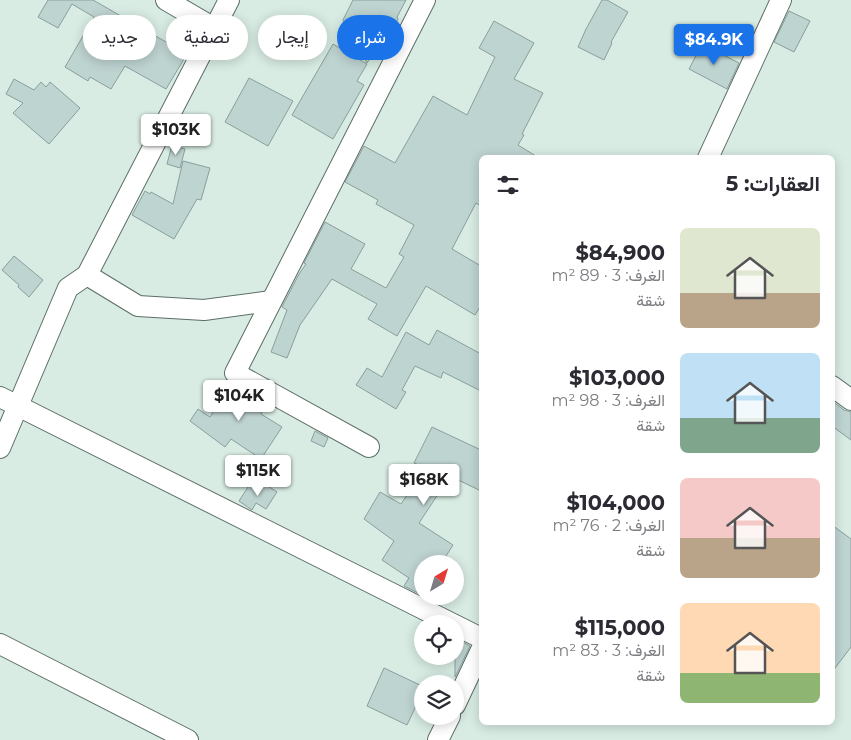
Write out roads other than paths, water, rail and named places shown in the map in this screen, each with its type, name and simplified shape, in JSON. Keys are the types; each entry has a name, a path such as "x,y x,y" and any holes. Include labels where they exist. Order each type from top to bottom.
{"street":[{"path":"166,0 192,15"},
{"path":"221,15 229,0"},
{"path":"369,447 235,373 425,0"},
{"path":"709,155 781,0"},
{"path":"0,448 9,402 68,288 87,275 198,60"},
{"path":"87,275 138,306 204,310 271,301"},
{"path":"835,388 851,400"},
{"path":"9,402 436,615"},
{"path":"464,629 479,637"},
{"path":"0,644 188,740"},
{"path":"464,686 479,654"},
{"path":"438,740 446,725"}]}
